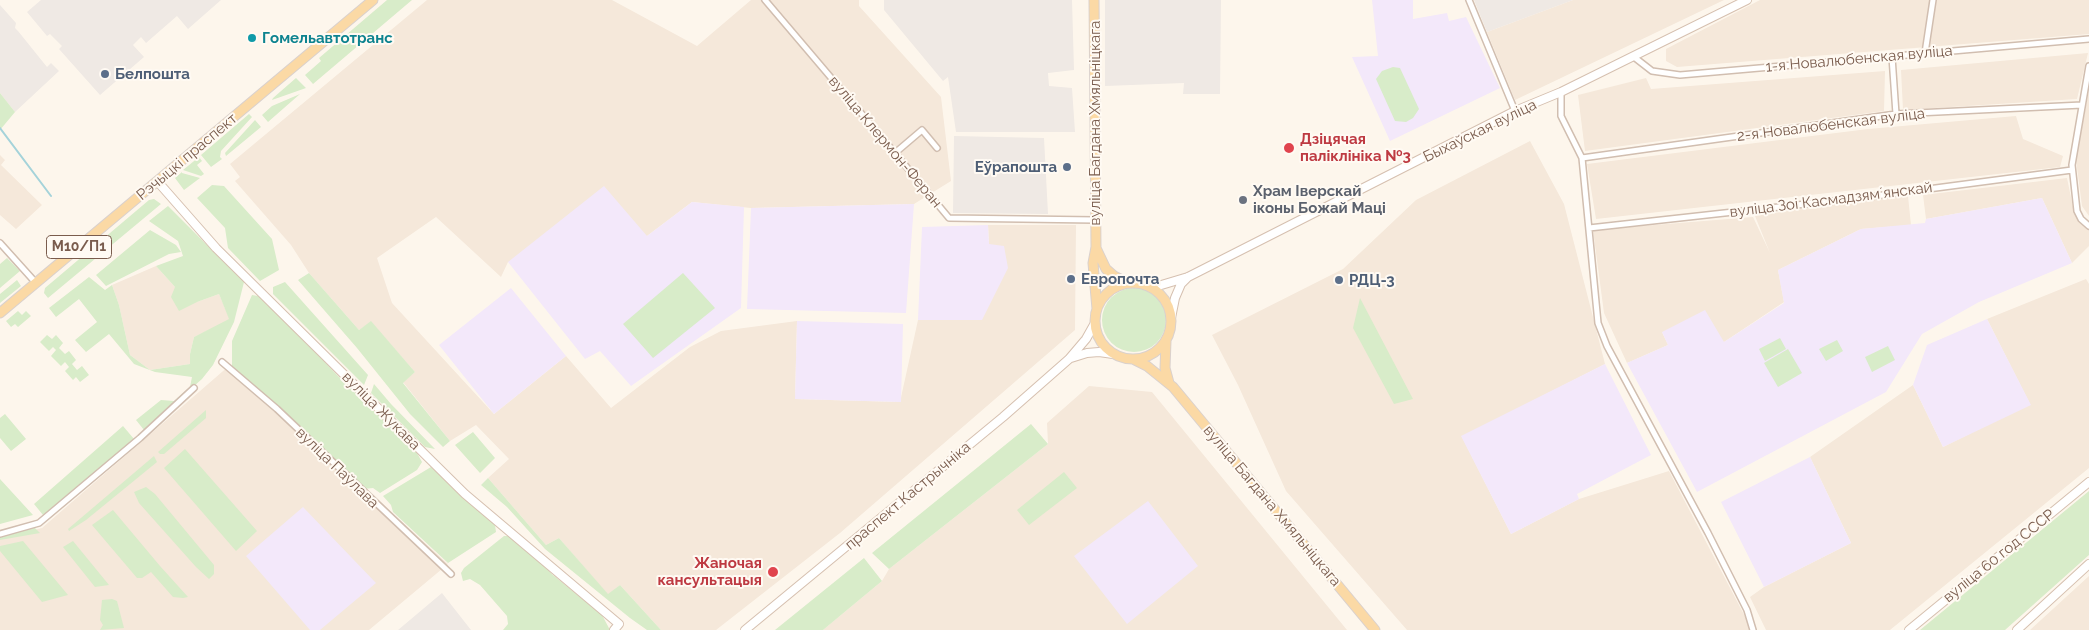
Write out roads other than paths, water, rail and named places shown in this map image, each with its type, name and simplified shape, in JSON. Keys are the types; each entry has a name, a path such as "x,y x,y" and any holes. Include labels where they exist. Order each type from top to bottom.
{"main road":[{"name":"Рэчыцкі праспект","path":"0,313 373,0"},
{"name":"вуліца Багдана Хмяльніцкага","path":"1094,0 1096,247 1093,263 1097,309"},
{"name":"Быхаўская вуліца","path":"1148,286 1158,286 1188,277 1515,111 1561,92 1746,0"},
{"name":"вуліца Жукава","path":"158,182 216,248 465,494 617,627"},
{"name":"вуліца Багдана Хмяльніцкага","path":"1096,247 1106,269 1114,276 1128,283"},
{"path":"1171,318 1167,304 1159,293 1148,286 1128,283 1115,288 1104,296 1097,309 1095,323 1101,340 1113,354 1133,359 1146,356 1158,349 1166,338 1170,328 1175,298 1188,277"},
{"name":"праспект Кастрычніка","path":"745,630 988,429 1069,359 1086,339 1095,323"},
{"name":"вуліца Багдана Хмяльніцкага","path":"1166,338 1164,352 1165,368 1169,383"},
{"name":"праспект Кастрычніка","path":"1069,359 1087,353 1113,354"},
{"name":"вуліца Багдана Хмяльніцкага","path":"1133,359 1147,366 1169,383 1375,630"},
{"name":"вуліца 60 год СССР","path":"1909,630 2089,482"},
{"path":"2017,630 2089,564"}],"street":[{"name":"вуліца Клермон-Феран","path":"765,0 896,152 949,218 1095,220"},
{"path":"1469,0 1515,111"},
{"path":"1925,53 1933,0"},
{"name":"1-я Новалюбенская вуліца","path":"1634,56 1652,71 1680,75 2089,39"},
{"path":"1892,57 1896,114"},
{"path":"2089,66 2075,140 2072,170 2077,211 2081,219 2089,226"},
{"path":"1561,92 1561,116 1582,158 1598,323 1607,346 1708,533 1747,610 1753,630"},
{"name":"2-я Новалюбенская вуліца","path":"1582,158 1896,114 2082,105"},
{"path":"896,152 922,130 937,148"},
{"name":"вуліца Зоі Касмадзямʼянскай","path":"1589,228 1860,198 2072,170"},
{"path":"0,243 36,283"},
{"name":"вуліца Паўлава","path":"222,362 277,409 451,574"},
{"path":"0,534 39,523 140,438 194,388"}],"waterway":[{"path":"0,128 51,196"}],"place":[{"name":"Гомельавтотранс","path":"252,38"},
{"name":"Белпошта","path":"105,74"},
{"name":"Дзіцячая паліклініка №3","path":"1289,148"},
{"name":"Еўрапошта","path":"1067,167"},
{"name":"Храм Іверскай іконы Божай Маці","path":"1243,200"},
{"name":"Европочта","path":"1071,279"},
{"name":"РДЦ-3","path":"1339,280"},
{"name":"Жаночая кансультацыя","path":"773,572"}]}
